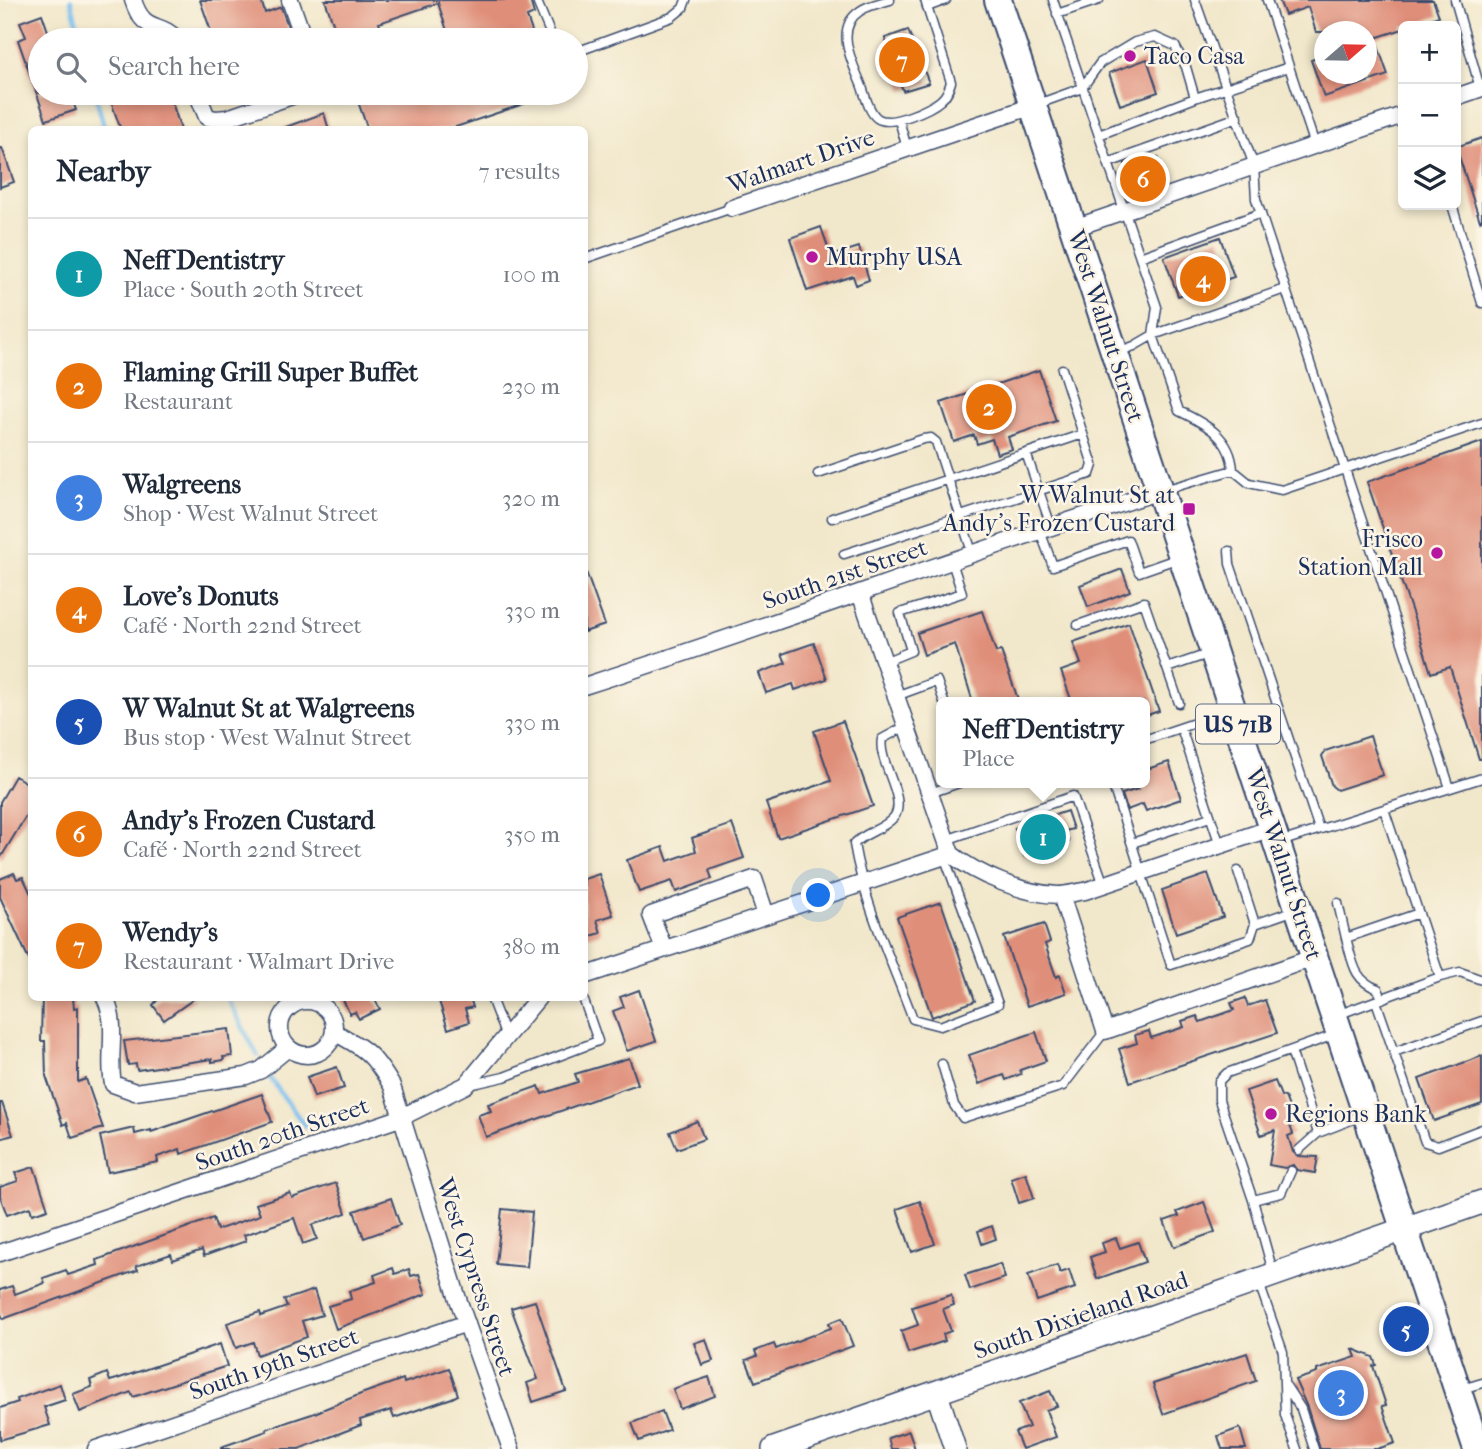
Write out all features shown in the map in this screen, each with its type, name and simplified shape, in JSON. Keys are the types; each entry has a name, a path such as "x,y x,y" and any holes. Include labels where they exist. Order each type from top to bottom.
{"main road":[{"name":"West Walnut Street","path":"998,0 1405,1228 1470,1387 1473,1446"},
{"name":"South Dixieland Road","path":"774,1449 1482,1202"}],"street":[{"path":"133,0 146,24 159,28"},
{"path":"290,0 300,28"},
{"path":"1461,95 1481,88"},
{"path":"202,105 207,117 216,119 265,105"},
{"name":"Walmart Drive","path":"732,208 1033,106"},
{"path":"1074,228 1398,117"},
{"name":"South 21st Street","path":"588,685 1160,491"},
{"path":"860,593 930,793 947,850 975,871 1043,894 1061,895 1085,891 1220,845 1275,836"},
{"path":"588,975 863,883 947,850"},
{"path":"664,949 651,915 754,879 766,915"},
{"path":"1061,895 1105,1031 1315,957"},
{"path":"107,1001 110,1007 113,1033 109,1068 113,1084 135,1092 246,1076 261,1070 288,1048"},
{"path":"304,1001 291,1007 280,1022 280,1031 288,1048 303,1055 320,1053 331,1041 334,1032 334,1023 325,1008 312,1001"},
{"name":"South 20th Street","path":"0,1253 400,1118 466,1085 536,1001"},
{"name":"West Cypress Street","path":"334,1032 367,1049 392,1086 400,1118 510,1449"},
{"name":"South 19th Street","path":"96,1449 467,1323"},
{"path":"937,1394 955,1449"}],"lane":[{"path":"588,48 673,17 683,8 686,0"},
{"path":"890,0 862,9 845,29 850,54 870,108 876,118 886,122 899,120 939,103 947,94 951,82 926,3 946,0"},
{"path":"1053,0 1157,307 1153,335 1179,411 1204,422 1219,437 1232,454 1233,470 1249,483 1282,490 1482,423"},
{"path":"1057,15 1099,0"},
{"path":"1195,0 1254,166 1256,199 1450,788"},
{"path":"1267,0 1315,145"},
{"path":"1455,0 1481,88"},
{"path":"538,4 548,28"},
{"path":"1033,106 1082,88 1100,63 1135,42 1155,37 1175,46 1186,67 1195,98"},
{"path":"1099,135 1195,98 1289,67"},
{"path":"1108,163 1238,117"},
{"path":"899,120 907,148"},
{"name":"Walmart Drive","path":"588,258 732,208"},
{"path":"1454,210 1482,303"},
{"path":"1140,257 1261,213"},
{"path":"1115,354 1153,335 1285,289"},
{"path":"844,554 1090,474 1093,465 1062,369"},
{"path":"832,518 1083,434"},
{"path":"818,474 931,438 936,442 973,555"},
{"path":"1026,453 1038,491 1054,566 1128,540 1139,572 1182,557"},
{"path":"1160,491 1233,470"},
{"path":"1229,551 1230,564 1319,829"},
{"path":"884,662 911,651 900,613 962,593 952,562"},
{"path":"1077,625 1144,602 1179,703"},
{"path":"1167,668 1214,652"},
{"path":"895,696 937,681 942,697"},
{"path":"1150,738 1233,710"},
{"path":"906,726 882,738 880,748 898,804 896,815 882,828 860,838 854,844 863,883 913,1018 940,1026 998,1004 947,850 1073,796 1104,885"},
{"path":"1181,728 1220,845"},
{"path":"1275,836 1319,829 1482,778"},
{"path":"930,793 944,788"},
{"path":"1114,788 1171,965 1250,939 1255,924 1238,871"},
{"path":"1384,809 1440,976"},
{"path":"1132,843 1210,817"},
{"path":"1338,903 1357,974 1365,985 1378,989 1394,1052 1425,1142 1438,1146 1482,1129"},
{"path":"1255,924 1299,909"},
{"path":"1346,938 1419,913"},
{"path":"1297,1449 1285,1415 1283,1352 1266,1277 1253,1200 1219,1100 1219,1081 1227,1073 1291,1051 1379,1000 1440,976 1460,972 1482,980"},
{"path":"492,1001 506,1037"},
{"path":"466,1085 504,1077 598,1041 584,1001"},
{"path":"1394,1052 1482,1021"},
{"path":"942,1064 954,1105 962,1118 1063,1086 1105,1031"},
{"path":"1291,1051 1318,1133"},
{"path":"1298,1150 1318,1133 1367,1114"},
{"path":"1253,1200 1281,1193 1291,1171"},
{"path":"1284,1383 1301,1409 1314,1449"}],"building":[{"path":"200,0 261,0 265,13 281,7 289,28 210,28"},
{"path":"325,0 530,0 534,14 527,17 531,28 446,28 438,3 379,23 381,28 335,28"},
{"path":"1279,0 1433,0 1439,16 1424,21 1398,21 1398,31 1377,37 1377,21 1314,21 1314,26 1308,7 1285,15"},
{"path":"42,14 47,28 28,28 28,69 18,40 26,37 20,22"},
{"path":"908,30 929,83 903,91 885,38"},
{"path":"1377,44 1388,75 1377,79"},
{"path":"1147,59 1158,92 1120,105 1109,73"},
{"path":"1319,84 1362,84 1324,97"},
{"path":"41,105 74,105 76,110 46,120"},
{"path":"112,105 173,105 180,126 120,126"},
{"path":"359,105 521,105 459,126 367,126"},
{"path":"324,113 328,126 288,126"},
{"path":"1482,138 1480,221 1461,162 1461,145"},
{"path":"0,148 14,182 0,187"},
{"path":"1158,157 1166,181 1135,196 1125,164"},
{"path":"821,227 831,256 859,247 869,280 856,285 853,276 807,291 790,238"},
{"path":"1220,237 1234,277 1178,296 1164,257"},
{"path":"1039,370 1056,421 1008,437 1012,449 997,454 992,439 977,444 974,435 954,442 941,403"},
{"name":"Frisco Station Mall","path":"1482,442 1482,759 1479,759 1450,667 1431,673 1367,482"},
{"path":"1122,569 1130,591 1088,607 1080,585"},
{"path":"588,578 605,625 588,631"},
{"path":"982,611 996,652 1001,651 1017,697 971,697 955,644 924,655 917,633"},
{"path":"1129,623 1159,711 1150,714 1150,697 1070,697 1061,671 1081,664 1073,642"},
{"path":"814,643 827,679 795,690 793,684 766,693 759,673 786,663 782,654"},
{"path":"843,721 873,806 778,838 766,803 831,781 814,731"},
{"path":"1370,736 1383,775 1337,790 1332,786 1322,756 1325,751"},
{"path":"1169,762 1181,799 1146,811 1143,804 1127,810 1122,794 1138,788 1150,788 1150,768"},
{"path":"15,776 28,784 28,813 0,859 0,802"},
{"path":"1067,811 1073,829 1065,831 1069,842 1024,856 1015,828"},
{"path":"732,824 744,858 709,870 712,879 676,892 672,881 639,892 627,860 663,847 668,861 696,851 692,838"},
{"path":"14,873 17,879 23,877 28,888 28,957 0,897 0,879"},
{"path":"599,874 613,915 597,920 601,933 588,937 588,878"},
{"path":"1208,874 1223,917 1176,933 1162,890"},
{"path":"941,902 975,1001 932,1017 897,917"},
{"path":"1044,924 1050,942 1045,944 1056,977 1060,975 1066,993 1027,1006 1004,937"},
{"path":"639,990 656,1041 627,1051 613,1011 624,1007 620,997"},
{"path":"1245,998 1248,1006 1265,1000 1277,1033 1130,1082 1119,1049 1137,1043 1135,1035 1149,1031 1151,1038 1184,1027 1182,1021 1197,1016 1200,1022 1234,1010 1231,1003"},
{"path":"42,1001 73,1001 74,1008 78,1007 78,1082 86,1079 103,1128 72,1138 67,1123 63,1125 46,1076 45,1041 41,1041"},
{"path":"156,1001 191,1001 164,1020 153,1005"},
{"path":"344,1001 376,1001 380,1009 359,1019 355,1012 350,1014"},
{"path":"439,1001 471,1001 473,1007 465,1009 469,1022 448,1029"},
{"path":"229,1029 232,1056 223,1057 224,1060 212,1062 212,1059 137,1070 136,1064 128,1065 124,1041"},
{"path":"1036,1032 1046,1061 1020,1070 1021,1074 1006,1080 1004,1075 979,1084 969,1055"},
{"path":"1482,1056 1482,1104 1434,1121 1419,1079"},
{"path":"629,1058 638,1084 486,1137 478,1115 491,1111 488,1104 539,1086 542,1094 578,1082 575,1074"},
{"path":"337,1067 344,1088 314,1097 307,1077"},
{"path":"1275,1081 1289,1107 1287,1118 1293,1134 1288,1136 1293,1152 1298,1156 1318,1157 1315,1173 1297,1170 1293,1165 1285,1168 1269,1165 1275,1130 1261,1135 1246,1091"},
{"path":"262,1094 272,1122 181,1154 180,1149 157,1157 158,1162 108,1172 100,1136 134,1128 135,1134 151,1132"},
{"path":"0,1103 13,1135 0,1139"},
{"path":"697,1121 704,1139 677,1149 670,1132"},
{"path":"34,1167 48,1209 32,1214 30,1207 7,1215 0,1196 0,1187 18,1181 15,1173"},
{"path":"1026,1173 1034,1198 1019,1203 1011,1178"},
{"path":"336,1183 346,1213 312,1225 317,1239 303,1244 294,1218 244,1235 246,1241 204,1256 202,1250 173,1260 171,1254 136,1266 138,1270 3,1319 0,1312 0,1290 12,1286 15,1294 45,1283 43,1278 66,1270 68,1275 98,1265 97,1260 213,1218 217,1230 260,1215 256,1204 290,1193 292,1198"},
{"path":"391,1198 400,1225 364,1238 354,1211"},
{"path":"920,1201 935,1244 912,1252 897,1209"},
{"path":"1204,1202 1215,1232 1174,1247 1164,1221 1179,1216 1177,1212"},
{"path":"502,1209 532,1212 527,1267 496,1264"},
{"path":"992,1226 996,1239 982,1244 978,1231"},
{"path":"1116,1238 1120,1248 1138,1242 1145,1262 1097,1279 1090,1257 1105,1252 1102,1243"},
{"path":"1000,1264 1005,1278 970,1290 965,1275"},
{"path":"1057,1265 1060,1273 1069,1270 1075,1288 1037,1301 1028,1275"},
{"path":"393,1268 395,1274 409,1269 411,1276 419,1274 426,1294 336,1329 328,1306 351,1299 349,1291 376,1282 374,1275"},
{"path":"314,1290 322,1315 302,1321 307,1337 257,1355 253,1342 236,1348 227,1323 260,1312 261,1316 287,1307 284,1300"},
{"path":"951,1295 954,1305 943,1309 951,1331 943,1334 945,1341 908,1353 901,1331 918,1325 912,1307"},
{"path":"535,1301 566,1391 533,1402 527,1383 538,1379 511,1308"},
{"path":"842,1318 853,1346 755,1382 746,1360 757,1356 755,1351 774,1344 776,1349 831,1328 829,1323"},
{"path":"706,1339 713,1361 702,1365 694,1343"},
{"path":"220,1344 227,1366 133,1397 131,1392 80,1412 73,1394 92,1387 90,1380 107,1373 110,1381"},
{"path":"1353,1349 1373,1357 1376,1365 1373,1366 1386,1405 1382,1406 1395,1443 1377,1449 1320,1449 1295,1380 1356,1357"},
{"path":"1247,1353 1256,1381 1163,1414 1153,1384"},
{"path":"449,1368 458,1395 452,1398 394,1418 391,1410 360,1420 361,1425 299,1449 221,1449 267,1431 266,1429 403,1379 404,1383"},
{"path":"709,1377 715,1396 680,1409 673,1389"},
{"path":"60,1384 65,1400 44,1407 50,1425 0,1440 0,1408"},
{"path":"1050,1391 1057,1406 1046,1410 1056,1437 1022,1449 1015,1432 1029,1427 1019,1403"},
{"path":"662,1411 669,1430 639,1441 632,1423"},
{"path":"1240,1428 1246,1449 1222,1449 1218,1436"},
{"path":"909,1431 915,1449 891,1449 888,1438"}],"waterway":[{"path":"71,0 78,28"},
{"path":"98,105 104,126"},
{"path":"229,1001 258,1056"},
{"path":"270,1078 305,1126"}],"place":[{"name":"Taco Casa","path":"1130,56"},
{"name":"Wendy's","path":"902,60"},
{"name":"Andy's Frozen Custard","path":"1143,179"},
{"name":"Murphy USA","path":"812,257"},
{"name":"Love's Donuts","path":"1203,279"},
{"name":"Flaming Grill Super Buffet","path":"989,407"},
{"name":"W Walnut St at Andy's Frozen Custard","path":"1189,509"},
{"name":"Frisco Station Mall","path":"1437,553"},
{"name":"Neff Dentistry","path":"1043,837"},
{"name":"Regions Bank","path":"1271,1114"},
{"name":"W Walnut St at Walgreens","path":"1406,1329"},
{"name":"Walgreens","path":"1341,1393"}]}
